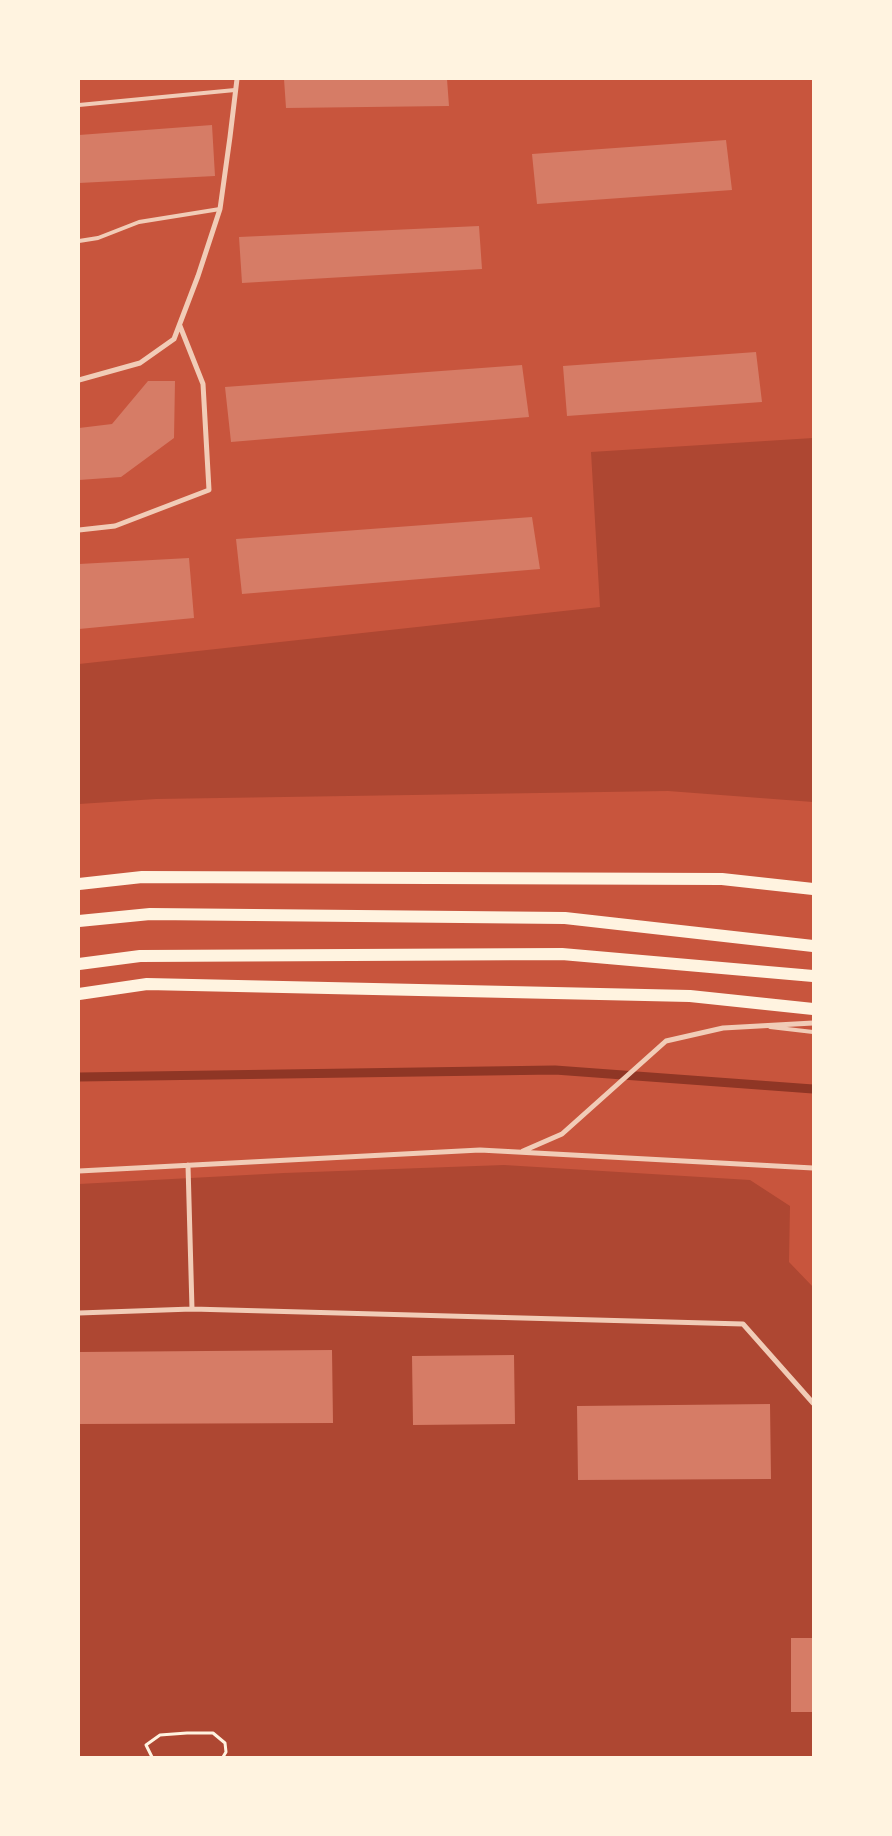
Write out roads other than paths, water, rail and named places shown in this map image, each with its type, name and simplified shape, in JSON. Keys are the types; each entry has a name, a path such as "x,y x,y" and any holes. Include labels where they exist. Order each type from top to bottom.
{"main road":[{"path":"79,884 142,877 722,879 813,889"},
{"path":"79,921 150,914 565,918 813,946"},
{"path":"79,964 140,956 562,954 813,976"},
{"path":"79,994 147,984 167,984 690,996 813,1009"}],"street":[{"path":"79,380 140,363 174,340 220,210 237,79"},
{"path":"79,530 115,526 209,490 203,384 180,326"},
{"path":"520,1152 562,1134 666,1041 723,1028 813,1023"},
{"path":"79,1171 480,1150 813,1168"},
{"path":"188,1165 192,1309"},
{"path":"79,1313 192,1309 743,1324 813,1403"}],"lane":[{"path":"79,105 235,90"},
{"path":"79,242 98,238 139,222 220,210"},
{"path":"760,1026 813,1032"}],"waterway":[{"path":"79,1077 555,1070 813,1089"}]}
